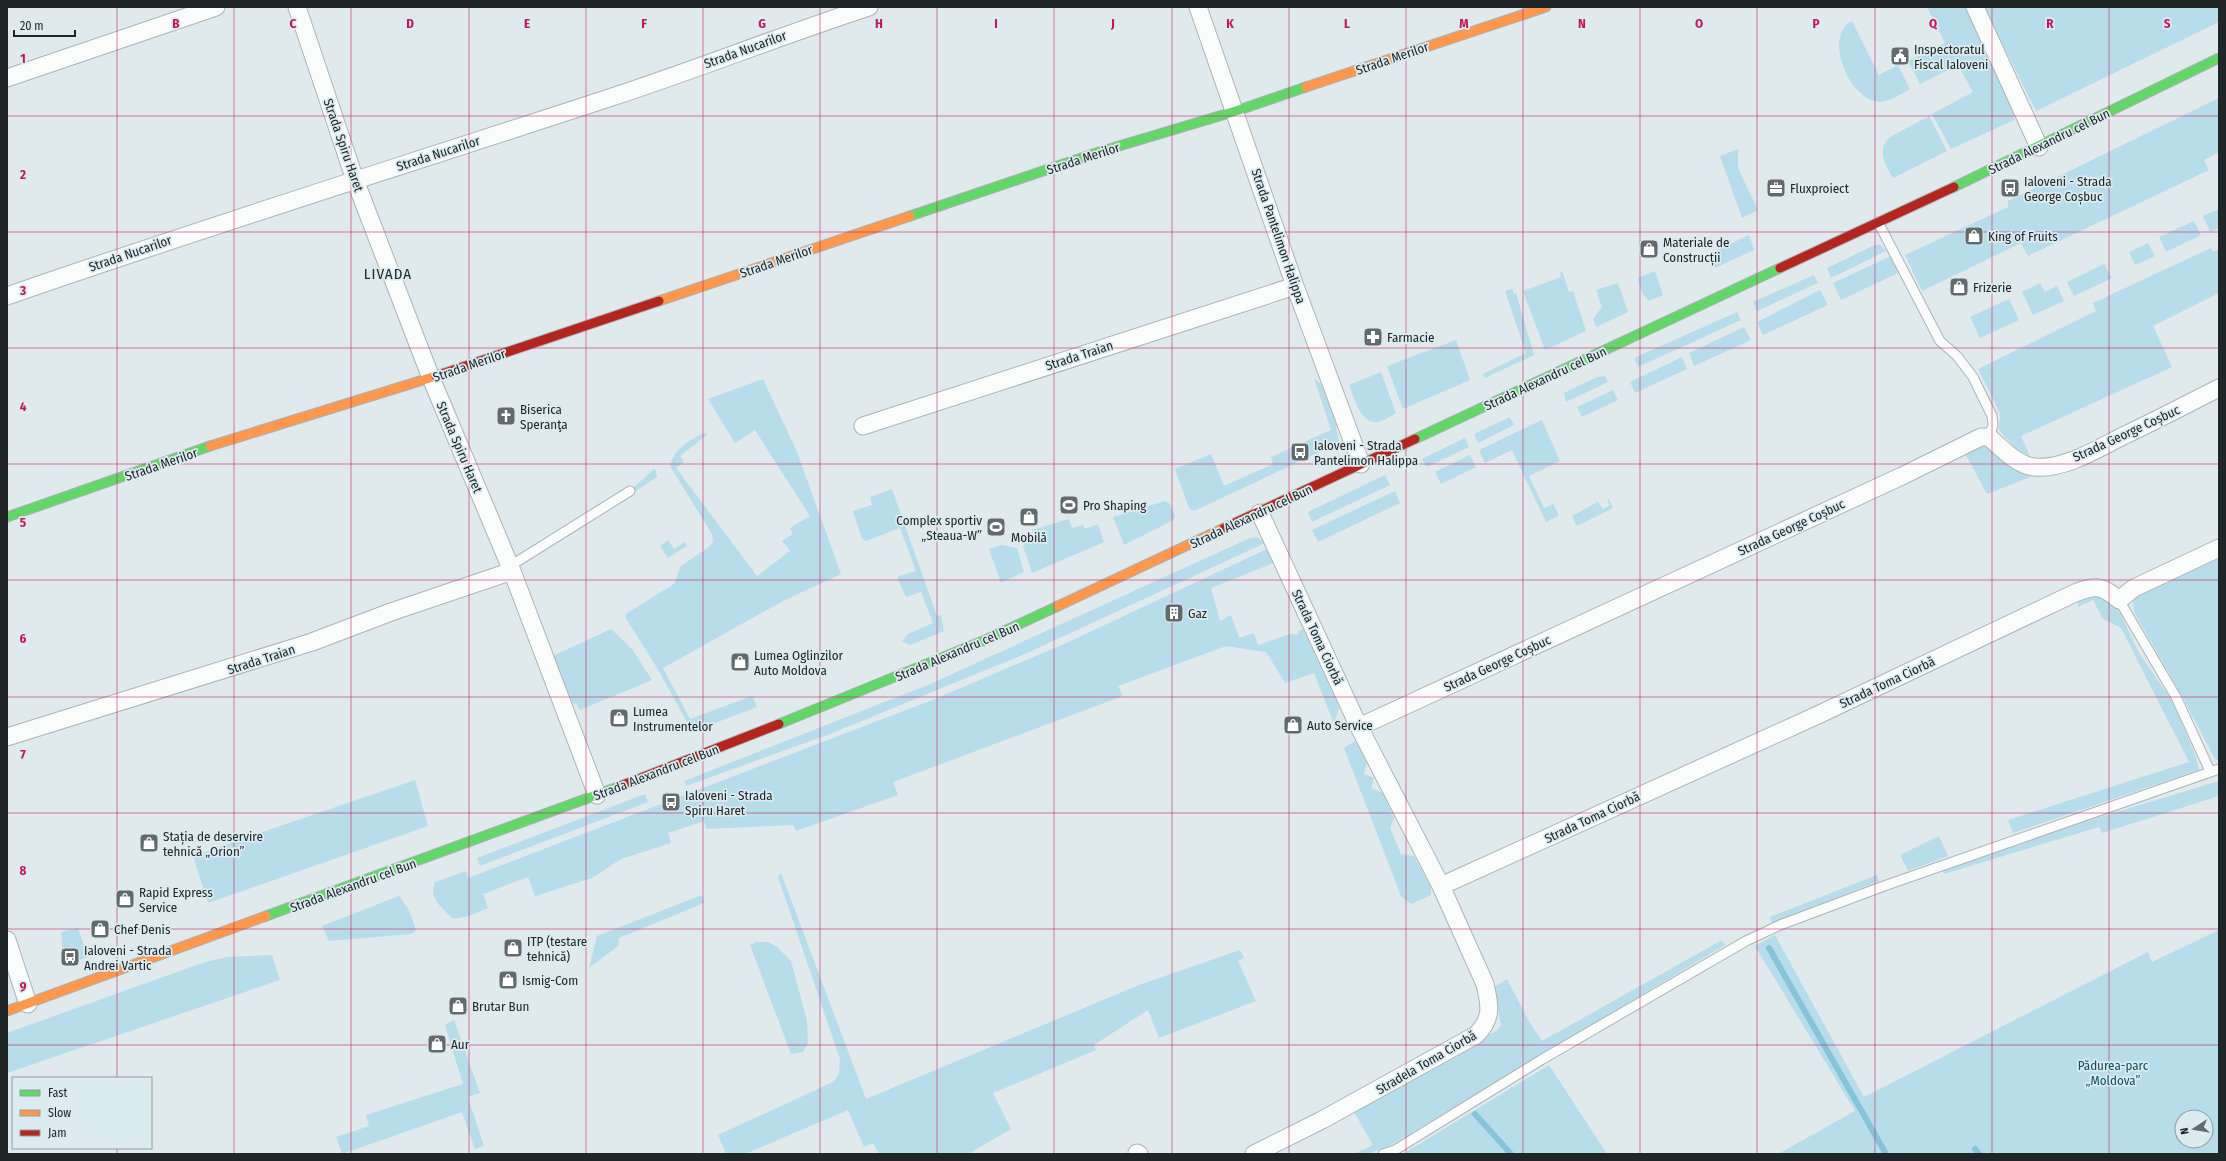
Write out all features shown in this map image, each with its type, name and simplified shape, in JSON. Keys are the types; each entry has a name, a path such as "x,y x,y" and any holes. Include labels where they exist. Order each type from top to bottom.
{"main road":[{"name":"Strada Merilor","path":"7,517 228,440 431,378 1099,152 1236,111 1546,7"},
{"name":"Strada Alexandru cel Bun","path":"7,1011 597,795 863,691 985,640 1260,513 1361,464 2039,147 2219,58"}],"street":[{"path":"7,78 216,7"},
{"name":"Strada Spiru Haret","path":"297,7 355,180 431,378 511,568 597,795"},
{"name":"Strada Nucarilor","path":"7,296 355,180 617,95 869,7"},
{"name":"Strada Pantelimon Halippa","path":"1198,7 1236,111 1295,286 1361,464"},
{"path":"1975,7 2039,147"},
{"name":"Strada Traian","path":"863,426 1295,286"},
{"name":"Strada George Coșbuc","path":"1359,727 1902,476 1980,437 1989,437 2019,461 2034,467 2048,466 2084,455 2219,388"},
{"name":"Strada Toma Ciorbă","path":"1260,513 1359,727 1441,886 1820,714 2075,593 2087,588 2100,587 2109,591 2119,600"},
{"path":"2119,600 2134,588 2219,548"},
{"name":"Strada Traian","path":"7,737 305,645 511,568"},
{"name":"Stradela Toma Ciorbă","path":"1254,1154 1322,1120 1476,1035 1487,1024 1488,1001 1485,984 1441,886"},
{"path":"7,940 28,1004"}],"lane":[{"path":"1878,222 1940,341 1957,356 1973,377 1992,416 1993,425 1989,437"},
{"path":"511,568 630,491"},
{"name":"Strada Toma Ciorbă","path":"2119,600 2176,697 2215,770"},
{"path":"1383,1154 1395,1150 1541,1060 1746,941 1773,928 1884,886 2215,770"}],"green space":[{"path":"1927,7 1966,7 2012,103 2014,120 1951,149 1932,114 1973,92 1958,65 1920,84 1908,61 1945,43"},
{"path":"1984,7 2219,7 2219,22 2036,111"},
{"path":"1852,21 1879,75 1898,65 1910,89 1883,102 1868,99 1858,91 1843,67 1840,53 1839,40 1843,29"},
{"path":"2219,98 2219,152 2204,160 2209,170 2028,256 2021,243 1922,291 1905,255 2008,207 2008,201"},
{"path":"1929,116 1947,151 1893,178 1883,157 1883,147 1890,137"},
{"path":"1738,149 1738,168 1758,210 1742,218 1720,156"},
{"path":"2219,209 2219,228 2210,232 2203,216"},
{"path":"2194,221 2201,235 2166,252 2159,237"},
{"path":"1749,235 1754,250 1715,268 1709,254"},
{"path":"2148,243 2155,256 2135,265 2129,252"},
{"path":"1875,245 1881,245 1886,251 1831,278 1827,268"},
{"path":"2211,248 2213,252 2219,249 2219,293 2153,326 2172,367 2021,436 2030,456 2015,448 1999,430 2000,413 1978,369 2096,311 2093,303"},
{"path":"1891,256 1898,273 1841,300 1833,283"},
{"path":"2104,264 2112,278 2074,296 2067,282"},
{"path":"1562,271 1569,292 1573,291 1586,331 1545,350 1523,291 1561,277 1560,272"},
{"path":"1655,271 1663,295 1649,301 1642,293 1638,278"},
{"path":"1814,275 1818,283 1757,311 1753,302"},
{"path":"1618,283 1628,312 1596,327 1593,319 1602,307 1596,290"},
{"path":"2040,283 2045,292 2057,286 2064,301 2033,315 2022,292"},
{"path":"1512,289 1514,294 1516,293 1534,355 1485,378 1483,374 1526,353 1505,291"},
{"path":"1820,290 1828,305 1763,335 1757,322"},
{"path":"2009,299 2019,320 1980,338 1970,317"},
{"path":"1737,312 1741,320 1638,367 1634,358"},
{"path":"1744,327 1751,340 1694,366 1689,353"},
{"path":"1456,340 1470,380 1403,409 1387,366"},
{"path":"1682,357 1687,369 1635,393 1630,382"},
{"path":"1381,372 1396,413 1379,422 1373,422 1367,420 1359,410 1349,385"},
{"path":"1605,376 1608,382 1566,402 1564,393 1597,377"},
{"path":"1314,378 1329,398 1335,416 1339,443 1194,511 1189,508 1175,469 1211,454 1224,486 1273,464 1271,457 1331,430"},
{"path":"763,379 797,452 841,574 783,601 663,668 690,719 752,696 757,707 694,731 686,721 659,671 625,617 627,613 674,584 681,566 709,547 713,541 712,534 670,466 675,455 683,446 704,433 708,434 680,456 684,462 676,468 757,576 790,551 782,541 793,534 790,528 810,516 755,430 735,443 708,399"},
{"path":"1613,390 1618,400 1582,417 1577,407"},
{"path":"1510,417 1514,425 1478,443 1474,434"},
{"path":"1542,420 1560,461 1529,476 1544,508 1553,504 1559,515 1546,522 1512,450 1485,463 1479,450"},
{"path":"1465,438 1469,447 1427,467 1422,459"},
{"path":"1985,443 2001,461 2031,477 1987,494 1965,453"},
{"path":"1470,455 1476,467 1441,484 1435,472"},
{"path":"655,468 657,477 631,494 630,491"},
{"path":"1385,475 1390,485 1312,522 1308,512"},
{"path":"892,489 937,616 941,615 944,631 910,645 902,641 908,634 933,623 921,592 906,597 897,577 916,571 900,528 866,541 862,539 853,511 872,505 870,497"},
{"path":"1395,491 1400,503 1318,542 1312,530"},
{"path":"1609,499 1613,508 1577,526 1572,516 1598,502 1603,509 1610,505 1607,500"},
{"path":"1165,501 1169,503 1175,515 1174,520 1124,545 1113,517"},
{"path":"1069,519 1072,528 1083,525 1085,529 1098,524 1104,542 1032,573 1023,546 1033,535 1032,530"},
{"path":"1257,537 1265,543 1025,654 830,734 686,786 684,781 928,685 1250,538"},
{"path":"668,540 674,549 684,542 687,546 668,558 660,546"},
{"path":"1001,545 1017,548 1024,572 1001,583 989,549"},
{"path":"1267,549 1273,563 1211,588 1220,621 1231,615 1239,638 1254,633 1258,645 1290,634 1298,635 1298,631 1303,629 1339,707 1334,724 1314,673 1285,683 1266,652 1226,646 1118,686 1123,696 893,782 898,795 796,831 793,825 707,829 704,821 668,833 671,843 621,859 592,878 535,896 528,877 483,894 488,908 469,916 453,919 441,907 435,898 433,888 435,882 466,871 468,878 935,699 1064,644"},
{"path":"2219,557 2219,760 2215,759 2183,698 2134,612 2133,601 2137,594"},
{"path":"2087,592 2110,599 2121,615 2139,653 2173,702 2196,757 2199,770 2013,833 2008,820 2189,762 2121,628 2103,619 2093,600 2078,607 2078,597"},
{"path":"611,629 632,649 652,680 580,710 576,703 573,704 553,656"},
{"path":"1358,739 1368,758 1364,774 1374,778 1371,788 1383,793 1394,818 1390,828 1401,854 1414,856 1431,888 1431,895 1411,904 1401,896 1344,748"},
{"path":"415,780 428,826 208,903 193,856"},
{"path":"2219,781 2219,796 2102,833 2099,827 1944,874 1943,870 2097,818"},
{"path":"645,794 648,802 480,866 477,858"},
{"path":"1939,836 1948,856 1908,871 1900,855"},
{"path":"781,873 866,1099 1139,985 1240,950 1244,958 1238,961 1256,1001 1159,1038 1148,1010 1094,1045 1096,1050 993,1093 1011,1129 968,1154 879,1154 873,1143 864,1147 848,1110 745,1154 726,1154 718,1135 833,1082 839,1074 840,1059 778,877"},
{"path":"1877,875 1879,881 1772,923 1770,917"},
{"path":"702,895 704,903 619,938 618,946 589,968 597,936"},
{"path":"399,896 409,910 416,930 411,934 329,941 322,926"},
{"path":"78,928 88,957 66,964 63,956 61,932"},
{"name":"Pădurea-parc „Moldova”","path":"2219,930 2219,1154 1778,1154 1855,1111 1755,946 1775,935 1864,1097 2148,952 2152,962"},
{"path":"1722,940 1725,945 1389,1146 1367,1154 1354,1154 1373,1145 1353,1110 1496,1031 1501,1025 1494,987 1507,979 1530,1023 1542,1041"},
{"path":"756,942 768,942 777,947 791,961 807,1021 808,1043 803,1052 791,1054 750,945"},
{"path":"272,955 280,980 7,1073 7,1033 205,962 227,957"},
{"path":"454,1020 480,1093 468,1097 484,1146 475,1149 462,1112 342,1154 336,1137 369,1126 366,1115 463,1084 445,1025"},
{"path":"1549,1065 1607,1154 1403,1154"}],"waterway":[{"path":"1769,948 1886,1154"},
{"path":"1475,1114 1511,1154"},
{"path":"1975,1149 1979,1154"}],"traffic: fast":[{"path":"1954,187 2219,58"},
{"path":"910,216 1099,152 1236,111 1306,87"},
{"path":"1415,439 1780,268"},
{"path":"7,517 210,446"},
{"path":"779,724 985,640 1058,606"},
{"path":"266,916 618,787"}],"traffic: slow":[{"path":"1306,87 1546,7"},
{"path":"659,301 910,216"},
{"path":"210,446 436,376"},
{"path":"1058,606 1224,528"},
{"path":"7,1011 266,916"}],"traffic: jam":[{"path":"1780,268 1954,187"},
{"path":"436,376 659,301"},
{"path":"1224,528 1415,439"},
{"path":"618,787 779,724"}],"place":[{"name":"Inspectoratul Fiscal Ialoveni","path":"1900,56"},
{"name":"Fluxproiect","path":"1776,188"},
{"name":"Ialoveni - Strada George Coșbuc","path":"2010,188"},
{"name":"King of Fruits","path":"1974,236"},
{"name":"Materiale de Construcții","path":"1649,249"},
{"name":"Frizerie","path":"1959,287"},
{"name":"Farmacie","path":"1373,337"},
{"name":"Biserica Speranţa","path":"506,416"},
{"name":"Ialoveni - Strada Pantelimon Halippa","path":"1300,452"},
{"name":"Pro Shaping","path":"1069,505"},
{"name":"Mobilă","path":"1029,517"},
{"name":"Complex sportiv „Steaua-W”","path":"996,527"},
{"name":"Gaz","path":"1174,613"},
{"name":"Lumea Oglinzilor Auto Moldova","path":"740,662"},
{"name":"Lumea Instrumentelor","path":"619,718"},
{"name":"Auto Service","path":"1293,725"},
{"name":"Ialoveni - Strada Spiru Haret","path":"671,802"},
{"name":"Stația de deservire tehnică „Orion”","path":"149,843"},
{"name":"Rapid Express Service","path":"125,899"},
{"name":"Chef Denis","path":"100,929"},
{"name":"ITP (testare tehnică)","path":"513,948"},
{"name":"Ialoveni - Strada Andrei Vartic","path":"70,957"},
{"name":"Ismig-Com","path":"508,980"},
{"name":"Brutar Bun","path":"458,1006"},
{"name":"Aur","path":"437,1044"}],"district":[{"name":"LIVADA","path":"388,274"}]}
